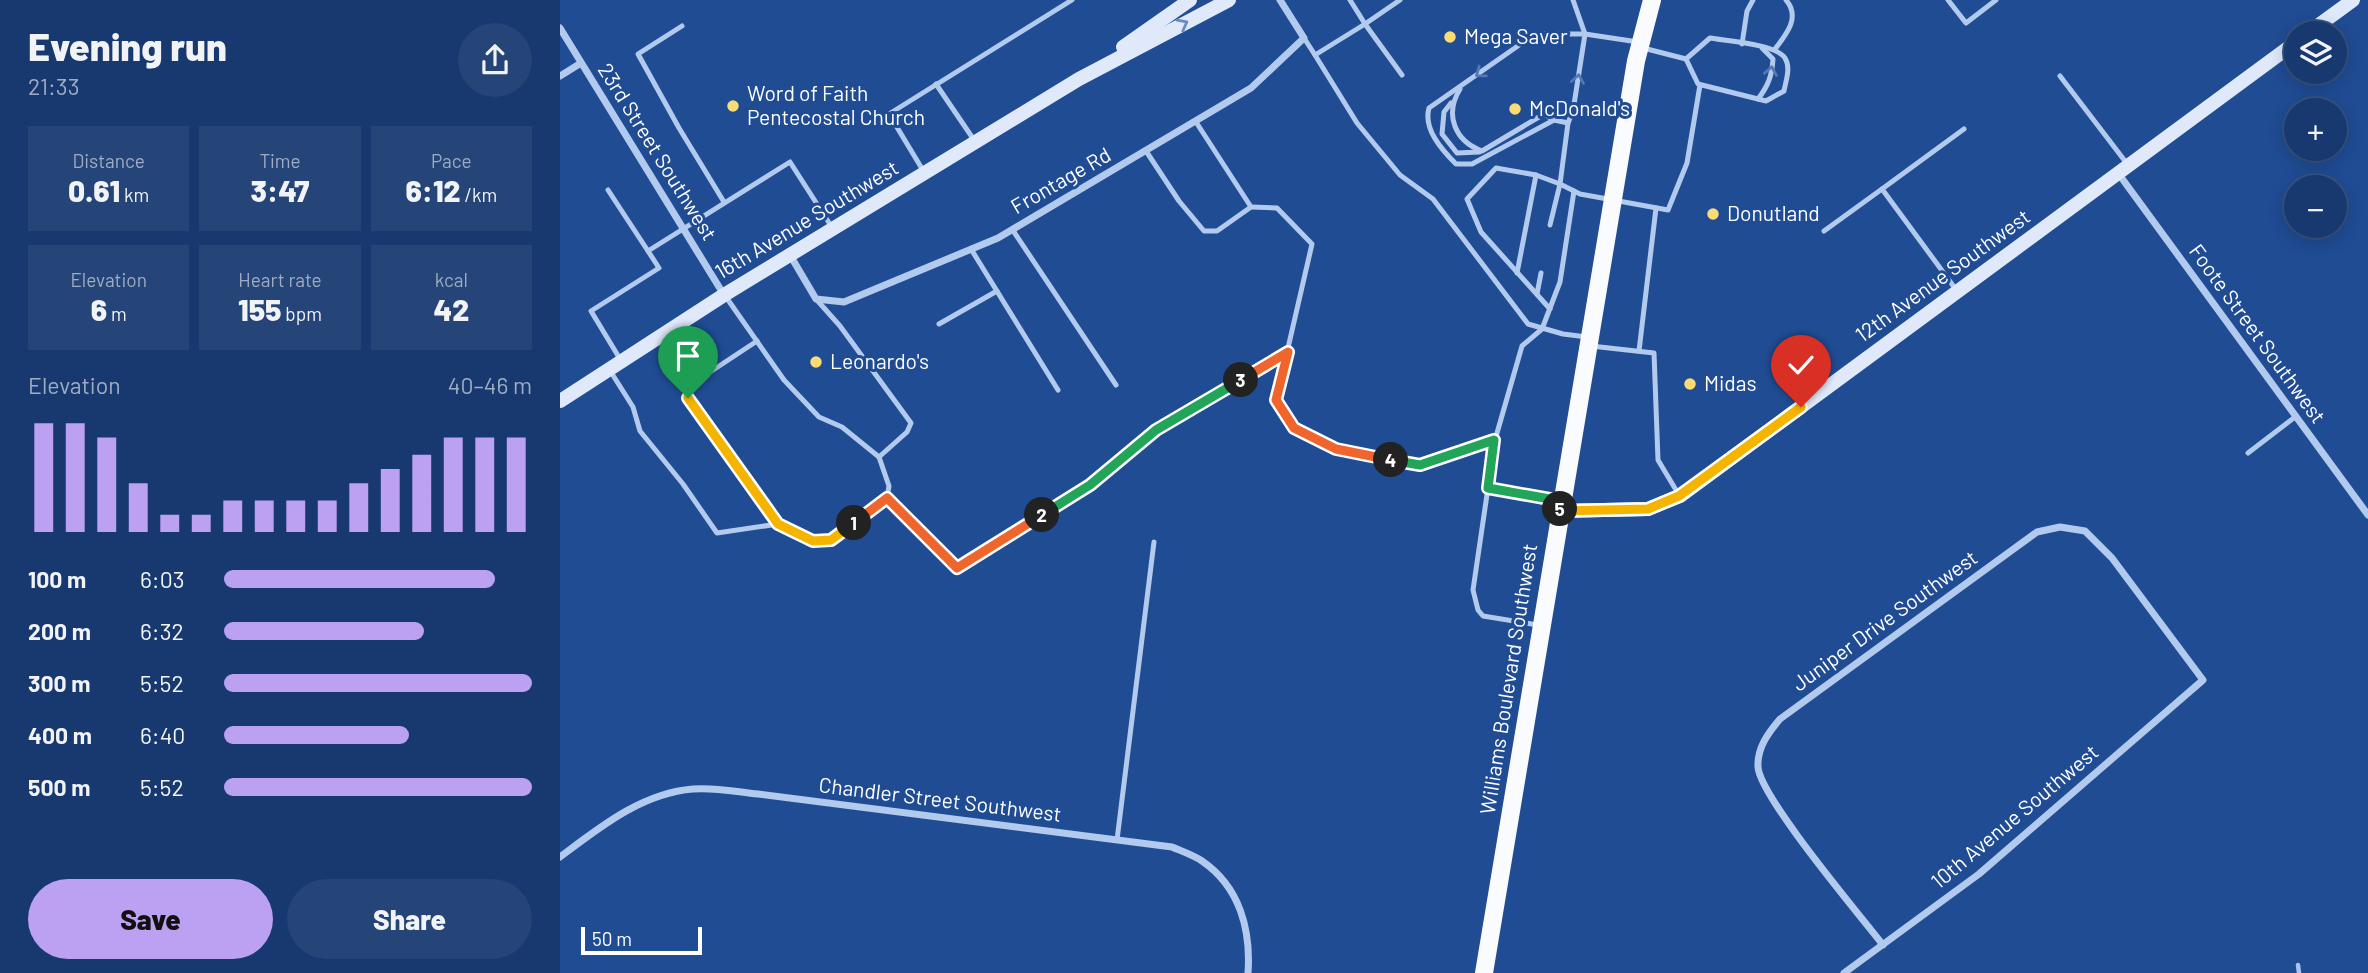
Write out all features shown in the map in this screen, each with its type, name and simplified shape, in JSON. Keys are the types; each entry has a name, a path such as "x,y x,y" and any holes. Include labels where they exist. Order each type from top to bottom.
{"main road":[{"name":"Williams Boulevard Southwest","path":"1484,973 1638,48 1642,0"},
{"name":"Williams Boulevard Southwest","path":"1638,48 1653,0"}],"street":[{"name":"16th Avenue Southwest","path":"1079,79 1190,0"},
{"name":"16th Avenue Southwest","path":"560,401 724,295 1079,79 1229,0"},
{"path":"1280,0 1304,38"},
{"path":"2324,21 2353,0"},
{"name":"23rd Street Southwest","path":"560,28 724,295"},
{"name":"Frontage Rd","path":"816,299 844,302 1012,229 1251,88 1304,38"},
{"name":"12th Avenue Southwest","path":"1560,506 1648,509 1679,496 2284,51"},
{"path":"560,76 581,63"},
{"name":"Foote Street Southwest","path":"2123,169 2295,417 2368,515"},
{"path":"790,255 816,299"},
{"name":"Juniper Drive Southwest","path":"1883,945 1772,800 1758,770 1763,741 1780,719 2038,531 2060,527 2085,531 2112,558 2203,680"},
{"name":"10th Avenue Southwest","path":"1844,973 1979,874 2203,680"},
{"name":"Chandler Street Southwest","path":"560,857 632,807 666,793 695,789 758,794 1172,847 1202,861 1226,883 1243,912 1249,939 1248,973"}],"lane":[{"path":"925,173 889,114 1072,0"},
{"path":"1350,0 1402,75"},
{"path":"1386,0 1390,6"},
{"path":"1315,55 1401,0"},
{"path":"1550,225 1560,184 1567,123 1573,111 1585,34 1573,0"},
{"path":"1742,44 1747,11 1753,0"},
{"path":"1775,50 1790,30 1793,19 1786,0"},
{"path":"1948,0 1966,23 1995,0"},
{"path":"681,26 639,54 679,128 724,202"},
{"path":"1550,309 1481,232 1467,199 1496,168 1536,175 1574,191 1612,202 1668,210 1687,163 1700,85 1686,59 1585,34 1535,34 1429,108 1427,116 1428,127 1456,164 1472,163 1554,120"},
{"path":"1304,38 1357,123 1399,175 1433,199 1528,324 1589,342 1654,353 1658,460 1679,496"},
{"path":"1686,59 1710,38 1775,50 1784,57 1788,70 1784,91 1766,101 1700,85"},
{"path":"1758,99 1769,84 1773,59 1760,47"},
{"path":"2060,76 2123,169"},
{"path":"936,84 975,142"},
{"path":"1461,87 1444,111 1441,134 1457,153 1482,151 1544,114 1567,123"},
{"path":"1451,103 1454,127 1469,146 1482,151"},
{"path":"1196,122 1251,207"},
{"path":"1824,231 1964,130"},
{"path":"1146,151 1179,201 1203,231 1217,231 1251,207 1277,208 1312,244 1276,400 1294,428 1336,449 1420,465 1494,440"},
{"path":"648,251 790,162 833,229"},
{"path":"1517,273 1536,175"},
{"path":"1882,189 1957,291"},
{"path":"608,190 659,268 591,311 633,407 640,431 717,533 778,524"},
{"path":"1541,626 1483,616 1478,610 1473,590 1494,440 1522,346 1542,328 1560,282 1574,191"},
{"path":"1639,351 1656,208"},
{"path":"1012,229 1116,384"},
{"path":"971,249 1058,390"},
{"path":"1537,295 1541,273"},
{"path":"939,324 997,291"},
{"path":"663,334 692,378 688,398 778,524 813,541 831,540 887,498 889,486 879,457 842,427 820,417 785,380 724,295"},
{"path":"816,299 841,326 911,423 907,432 879,457"},
{"path":"692,378 704,376 757,341"},
{"path":"887,498 957,568 1090,485 1156,430 1288,352"},
{"path":"2248,453 2295,417"},
{"path":"1488,488 1560,506"},
{"path":"1117,840 1154,542"}],"waterway":[{"path":"2298,965 2299,973"}],"place":[{"name":"Mega Saver","path":"1450,37"},
{"name":"Word of Faith Pentecostal Church","path":"733,106"},
{"name":"McDonald's","path":"1515,109"},
{"name":"Donutland","path":"1713,214"},
{"name":"Leonardo's","path":"816,362"},
{"name":"Midas","path":"1690,384"}],"route":[{"path":"688,398 778,524 799,537 813,541 831,540 887,498 957,568 1090,485 1156,430 1288,352 1276,400 1294,428 1336,449 1420,465 1494,440 1488,488 1561,501 1559,511 1648,509 1679,496 1801,407"}]}
